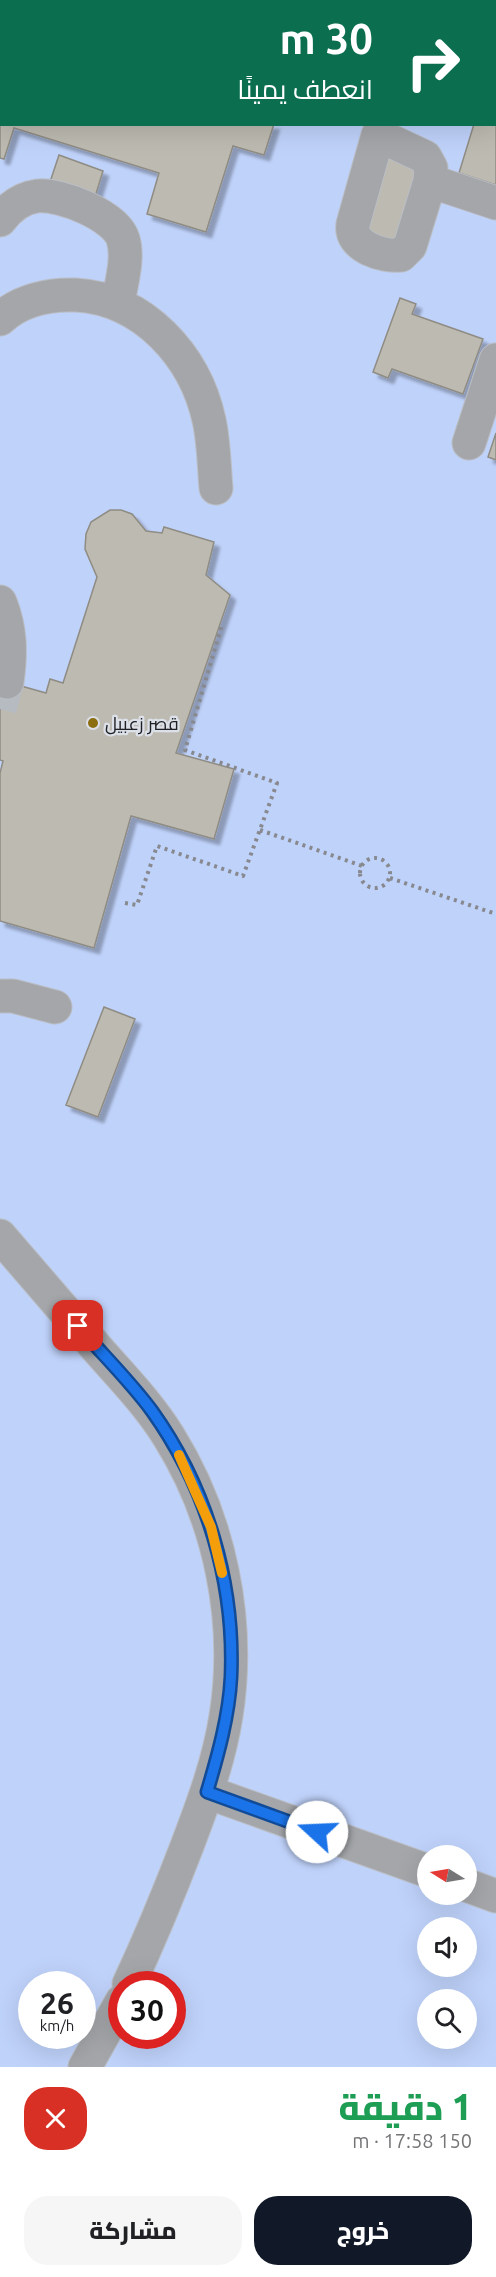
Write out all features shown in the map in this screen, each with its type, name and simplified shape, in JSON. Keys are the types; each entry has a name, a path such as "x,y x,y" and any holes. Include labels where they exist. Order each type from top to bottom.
{"street":[{"path":"380,130 425,157 431,168 430,181 410,246 405,253 393,255 359,244 352,235 352,229 380,130"},
{"path":"430,181 496,203"},
{"path":"0,220 9,209 22,200 38,195 54,196 109,219 118,228 124,240 125,253 118,303"},
{"path":"4,310 38,299 64,295 91,296 118,303 141,316 178,351 203,397 210,422 216,488"},
{"path":"469,443 496,360"},
{"path":"0,602 9,634 11,656 7,682"},
{"path":"0,996 13,996 55,1007"},
{"path":"0,1236 151,1411 186,1466 211,1527 221,1564 231,1640 231,1678 218,1754 207,1792 169,1894 135,1971"},
{"path":"207,1792 417,1867"},
{"path":"477,1889 496,1896"},
{"path":"85,2067 108,2026"}],"path":[{"path":"125,903 137,904 157,846 243,876 277,783 185,750 222,625"},
{"path":"260,830 362,866"},
{"path":"382,859 390,870 390,878 380,888 372,888 362,880 362,866 367,860 382,859"},
{"path":"390,878 496,914"}],"shaded area":[{"path":"0,126 496,126 496,2067 0,2067"}],"building":[{"path":"0,126 273,126 264,155 233,146 206,232 147,214 159,173 14,128 4,159 0,158"},
{"path":"473,126 496,126 496,185 459,173"},
{"path":"375,149 429,164 402,249 353,236"},
{"path":"59,155 103,171 95,197 50,182"},
{"path":"400,298 416,304 412,314 483,339 463,394 392,369 388,378 373,372"},
{"path":"496,433 496,460 488,457"},
{"name":"قصر زعبيل","path":"110,510 121,510 132,514 146,531 162,533 164,527 214,542 206,575 230,595 176,753 234,769 214,839 131,816 94,948 0,921 0,773 3,761 0,760 0,680 46,693 50,679 63,683 97,577 85,549 86,534 91,522"},
{"path":"104,1007 135,1019 98,1117 66,1105"}],"tunnel":[{"path":"0,709 7,682"}],"slow traffic":[{"path":"179,1455 186,1466 211,1527 222,1573"}],"place":[{"name":"قصر زعبيل","path":"93,723"}],"route":[{"path":"78,1326 131,1385 170,1438 186,1466 211,1527 221,1564 227,1602 231,1640 231,1678 218,1754 207,1792 317,1832"}]}
